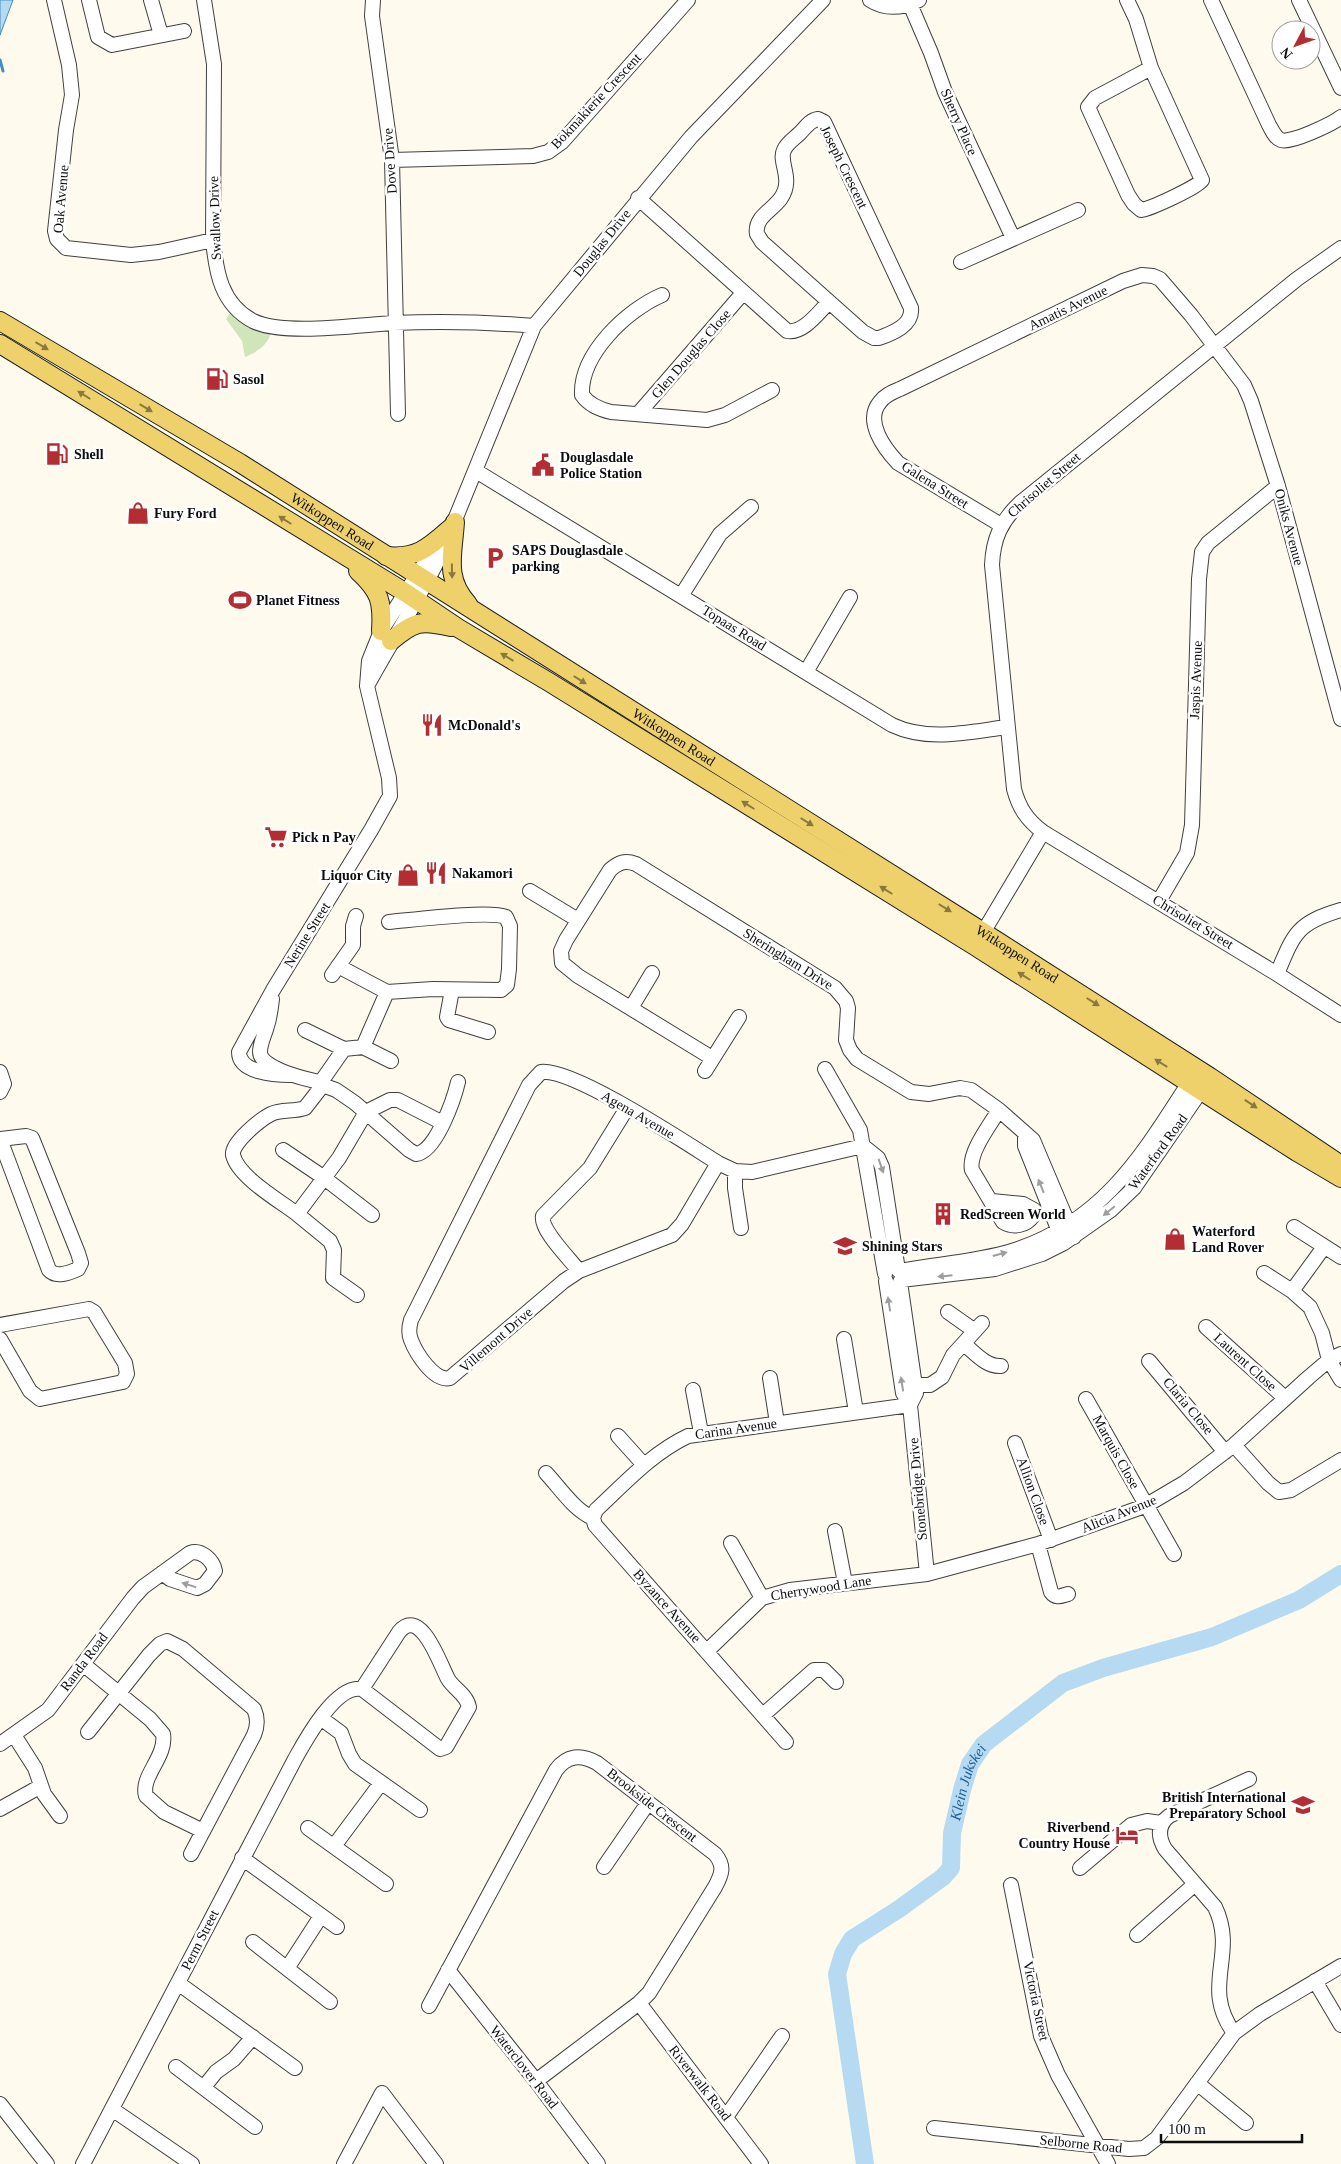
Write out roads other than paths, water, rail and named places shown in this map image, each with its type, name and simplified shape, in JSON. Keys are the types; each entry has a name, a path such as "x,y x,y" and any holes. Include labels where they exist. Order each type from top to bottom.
{"main road":[{"name":"Witkoppen Road","path":"0,321 231,458 422,579 979,939 1200,1079 1341,1165"},
{"name":"Witkoppen Road","path":"0,344 412,596 458,628 979,939"},
{"path":"386,556 398,557 419,553 452,527"},
{"path":"452,527 451,576 458,592 481,617"},
{"path":"327,545 366,578 376,591 382,604 386,636 415,623 430,622 458,628"},
{"name":"Witkoppen Road","path":"1200,1079 1297,1152 1341,1178"}],"street":[{"name":"Oak Avenue","path":"54,0 69,65 72,95 56,231 57,239 66,248 131,255 159,252 213,240"},
{"path":"90,0 98,37 112,45 184,31"},
{"path":"151,0 161,35"},
{"name":"Swallow Drive","path":"204,0 214,64 213,240 217,274 224,291 234,306 254,321 275,328 396,323 534,326"},
{"name":"Dove Drive","path":"373,0 372,16 392,160 398,414"},
{"name":"Bokmakierie Crescent","path":"392,160 533,156 548,152 562,142 688,0"},
{"name":"Douglas Drive","path":"412,596 422,579 436,546 452,527 534,326 638,198 715,110 823,0"},
{"path":"870,0 890,7 915,2"},
{"path":"1127,0 1138,26 1151,68 1202,180 1187,190 1141,210 1128,195 1088,108 1095,98 1151,68"},
{"path":"1211,0 1269,125 1277,138 1285,141 1290,140 1341,117"},
{"path":"1299,0 1341,88"},
{"name":"Sherry Place","path":"915,2 945,92 1013,238"},
{"name":"Joseph Crescent","path":"818,120 824,122 907,297 912,314 904,325 885,335 874,338 863,332 828,302 762,242 756,232 763,216 783,194 787,180 783,155 785,148 812,122 818,120"},
{"path":"638,198 743,294 787,331 791,332 802,328 828,302"},
{"path":"961,262 1078,210"},
{"name":"Chrisoliet Street","path":"1341,248 1298,279 1020,503 1001,525 994,544 992,565 1014,789 1019,806 1029,821 1043,832 1159,901 1341,1015"},
{"name":"Amatis Avenue","path":"900,389 1123,281 1142,274 1153,276 1162,281 1214,346"},
{"name":"Glen Douglas Close","path":"638,414 743,294"},
{"name":"Glen Douglas Close","path":"662,295 642,304 597,349 583,379 582,395 592,405 611,412 712,419 725,415 772,390"},
{"name":"Oniks Avenue","path":"1214,346 1237,374 1248,394 1278,486 1341,719"},
{"name":"Galena Street","path":"900,389 881,400 874,414 877,432 894,459 906,469 1001,525"},
{"name":"Topaas Road","path":"476,471 881,719 912,733 939,735 1007,727"},
{"name":"Jaspis Avenue","path":"1159,901 1187,853 1192,825 1198,579 1202,552 1208,542 1278,486"},
{"path":"681,596 720,534 751,507"},
{"name":"Nerine Street","path":"249,1067 242,1062 239,1052 273,990 390,796 389,778 367,686 369,661 412,596"},
{"path":"806,672 850,598"},
{"path":"979,939 1043,832"},
{"name":"Sheringham Drive","path":"712,1058 578,976 562,962 562,947 578,920 616,865 624,861 636,864 835,988 846,1001 848,1008 847,1045 853,1055 864,1064 912,1092 929,1094 960,1088 971,1090 999,1110 1033,1140 1066,1234"},
{"path":"530,891 578,920"},
{"path":"1277,974 1288,947 1306,924 1318,917 1341,910"},
{"path":"356,916 353,930 353,945 335,971 387,992 433,989 497,991 506,985 509,968 510,926 506,917 487,915 389,922"},
{"path":"631,1008 652,973"},
{"name":"Nerine Street","path":"261,1058 260,1051 271,1010 273,990"},
{"path":"452,990 449,1020 488,1032"},
{"path":"363,1047 387,992"},
{"path":"705,1071 739,1017"},
{"path":"305,1030 344,1049 363,1047 391,1061"},
{"path":"344,1049 305,1108 279,1111 264,1118 239,1140 233,1151 238,1164 266,1193 297,1214 330,1241 334,1250 333,1278 357,1295"},
{"path":"249,1067 261,1058 266,1063 291,1074 336,1090 366,1112 416,1154 424,1152 430,1146 453,1104 458,1082"},
{"path":"249,1067 265,1072 291,1074"},
{"name":"Stonebridge Drive","path":"825,1069 860,1130 876,1224 895,1276"},
{"name":"Agena Avenue","path":"536,1075 547,1071 558,1074 606,1095 718,1163 735,1171 752,1172 864,1146"},
{"path":"0,1072 4,1084 0,1092"},
{"name":"Villemont Drive","path":"536,1075 529,1085 415,1311 409,1327 410,1339 434,1373 440,1378 450,1378 564,1281 579,1271 672,1235 685,1219 718,1163"},
{"name":"Waterford Road","path":"895,1276 1018,1263 1111,1210 1134,1188 1200,1079"},
{"path":"297,1214 344,1151 366,1112 394,1100 404,1102 443,1123"},
{"path":"579,1271 546,1230 542,1221 543,1216 590,1168 626,1108"},
{"path":"992,1201 974,1177 971,1163 980,1142 999,1110"},
{"path":"26,1136 32,1138 78,1253 81,1263 78,1269 58,1275 52,1274 49,1270 0,1140 26,1136"},
{"name":"Stonebridge Drive","path":"864,1146 878,1158 882,1167 891,1221 902,1339 904,1393 910,1405 926,1574"},
{"path":"283,1150 323,1177 372,1215"},
{"path":"735,1171 735,1188 741,1228"},
{"path":"876,1224 891,1221"},
{"path":"1294,1228 1341,1257"},
{"path":"1292,1290 1324,1247"},
{"path":"1264,1273 1292,1290 1314,1313 1335,1357 1341,1380"},
{"path":"0,1325 89,1309 94,1312 125,1363 127,1374 123,1382 37,1398 30,1391 0,1339"},
{"path":"915,1386 930,1385 938,1380 953,1355 979,1327 948,1312"},
{"name":"Laurent Close","path":"1206,1326 1285,1398"},
{"path":"844,1339 856,1412"},
{"name":"Stonebridge Drive","path":"902,1339 916,1393 910,1405"},
{"path":"964,1344 986,1363 992,1366 1001,1366"},
{"name":"Alicia Avenue","path":"926,1574 1044,1542 1146,1506 1184,1482 1230,1448 1285,1398 1335,1357"},
{"name":"Claria Close","path":"1149,1361 1230,1448 1279,1492 1291,1490 1341,1460"},
{"path":"770,1378 777,1423"},
{"path":"693,1390 701,1433"},
{"name":"Marquis Close","path":"1086,1399 1174,1554"},
{"name":"Carina Avenue","path":"593,1518 596,1510 644,1465 673,1443 688,1436 910,1405"},
{"path":"618,1436 644,1465"},
{"name":"Allion Close","path":"1015,1443 1044,1542 1051,1592 1056,1597 1068,1594"},
{"name":"Byzance Avenue","path":"546,1473 576,1507 593,1518 596,1525 786,1742"},
{"path":"835,1531 845,1582"},
{"path":"731,1543 762,1598"},
{"name":"Randa Road","path":"0,1744 48,1710 133,1598 143,1587 162,1573"},
{"name":"Cherrywood Lane","path":"707,1651 762,1598 784,1591 845,1582 926,1574"},
{"path":"412,1624 430,1642 447,1677 468,1701 469,1707 446,1748 440,1749 425,1740 362,1689 399,1632 406,1625 412,1624"},
{"path":"88,1732 148,1655 160,1644 167,1641 183,1649 254,1709 258,1726 191,1854"},
{"path":"82,1664 156,1724 163,1734 162,1751 145,1786 146,1796 164,1812 203,1831"},
{"path":"763,1715 814,1670 824,1670 836,1682"},
{"name":"Perm Street","path":"83,2164 298,1754 338,1697 344,1692 356,1688 362,1689"},
{"path":"322,1719 341,1733 355,1764 420,1810"},
{"path":"14,1735 29,1756 40,1786 60,1816"},
{"name":"Brookside Crescent","path":"429,2006 548,1784 562,1762 568,1758 577,1757 590,1760 715,1854 721,1861 722,1870 715,1887 654,1986 639,2003 536,2081"},
{"path":"1080,1868 1131,1825 1147,1821 1160,1823 1174,1812 1249,1779"},
{"path":"334,1846 381,1783"},
{"path":"0,1809 40,1786"},
{"path":"604,1867 648,1803"},
{"path":"1160,1823 1162,1843 1215,1907 1220,1918 1224,1942 1218,1997 1224,2017 1234,2032"},
{"path":"308,1828 386,1884"},
{"path":"242,1858 337,1927"},
{"path":"1137,1935 1195,1884"},
{"name":"Victoria Street","path":"1011,1885 1041,2036 1058,2075 1108,2164"},
{"path":"288,1967 321,1916"},
{"path":"253,1942 288,1967 330,2002"},
{"name":"Selborne Road","path":"934,2128 1098,2147 1144,2148 1152,2144 1234,2032 1260,2014 1341,1966"},
{"name":"Waterclover Road","path":"448,1970 536,2081 598,2164"},
{"path":"1315,1981 1341,2026"},
{"path":"178,1983 295,2068"},
{"name":"Riverwalk Road","path":"639,2003 762,2164"},
{"path":"204,2087 216,2072 234,2059 253,2036"},
{"path":"726,2117 782,2036"},
{"path":"176,2067 255,2127"},
{"path":"1197,2083 1246,2123"},
{"path":"344,2164 382,2094 436,2164"},
{"path":"0,2104 47,2164"},
{"path":"112,2109 192,2164"}],"water":[{"path":"0,0 13,0 0,35"}],"waterway":[{"path":"0,60 3,71"},
{"name":"Klein Jukskei","path":"865,2164 837,1974 843,1954 852,1939 899,1909 943,1877 951,1868 952,1833 962,1790 970,1764 984,1744 1063,1683 1103,1668 1212,1637 1299,1600 1341,1574"}],"place":[{"name":"Sasol","path":"217,379"},
{"name":"Shell","path":"57,454"},
{"name":"Douglasdale Police Station","path":"543,465"},
{"name":"Fury Ford","path":"138,513"},
{"name":"SAPS Douglasdale parking","path":"495,558"},
{"name":"Planet Fitness","path":"240,600"},
{"name":"McDonald's","path":"432,725"},
{"name":"Pick n Pay","path":"276,837"},
{"name":"Nakamori","path":"436,873"},
{"name":"Liquor City","path":"408,875"},
{"name":"RedScreen World","path":"943,1214"},
{"name":"Waterford Land Rover","path":"1175,1239"},
{"name":"Shining Stars","path":"845,1246"},
{"name":"British International Preparatory School","path":"1303,1805"},
{"name":"Riverbend Country House","path":"1127,1835"}]}
